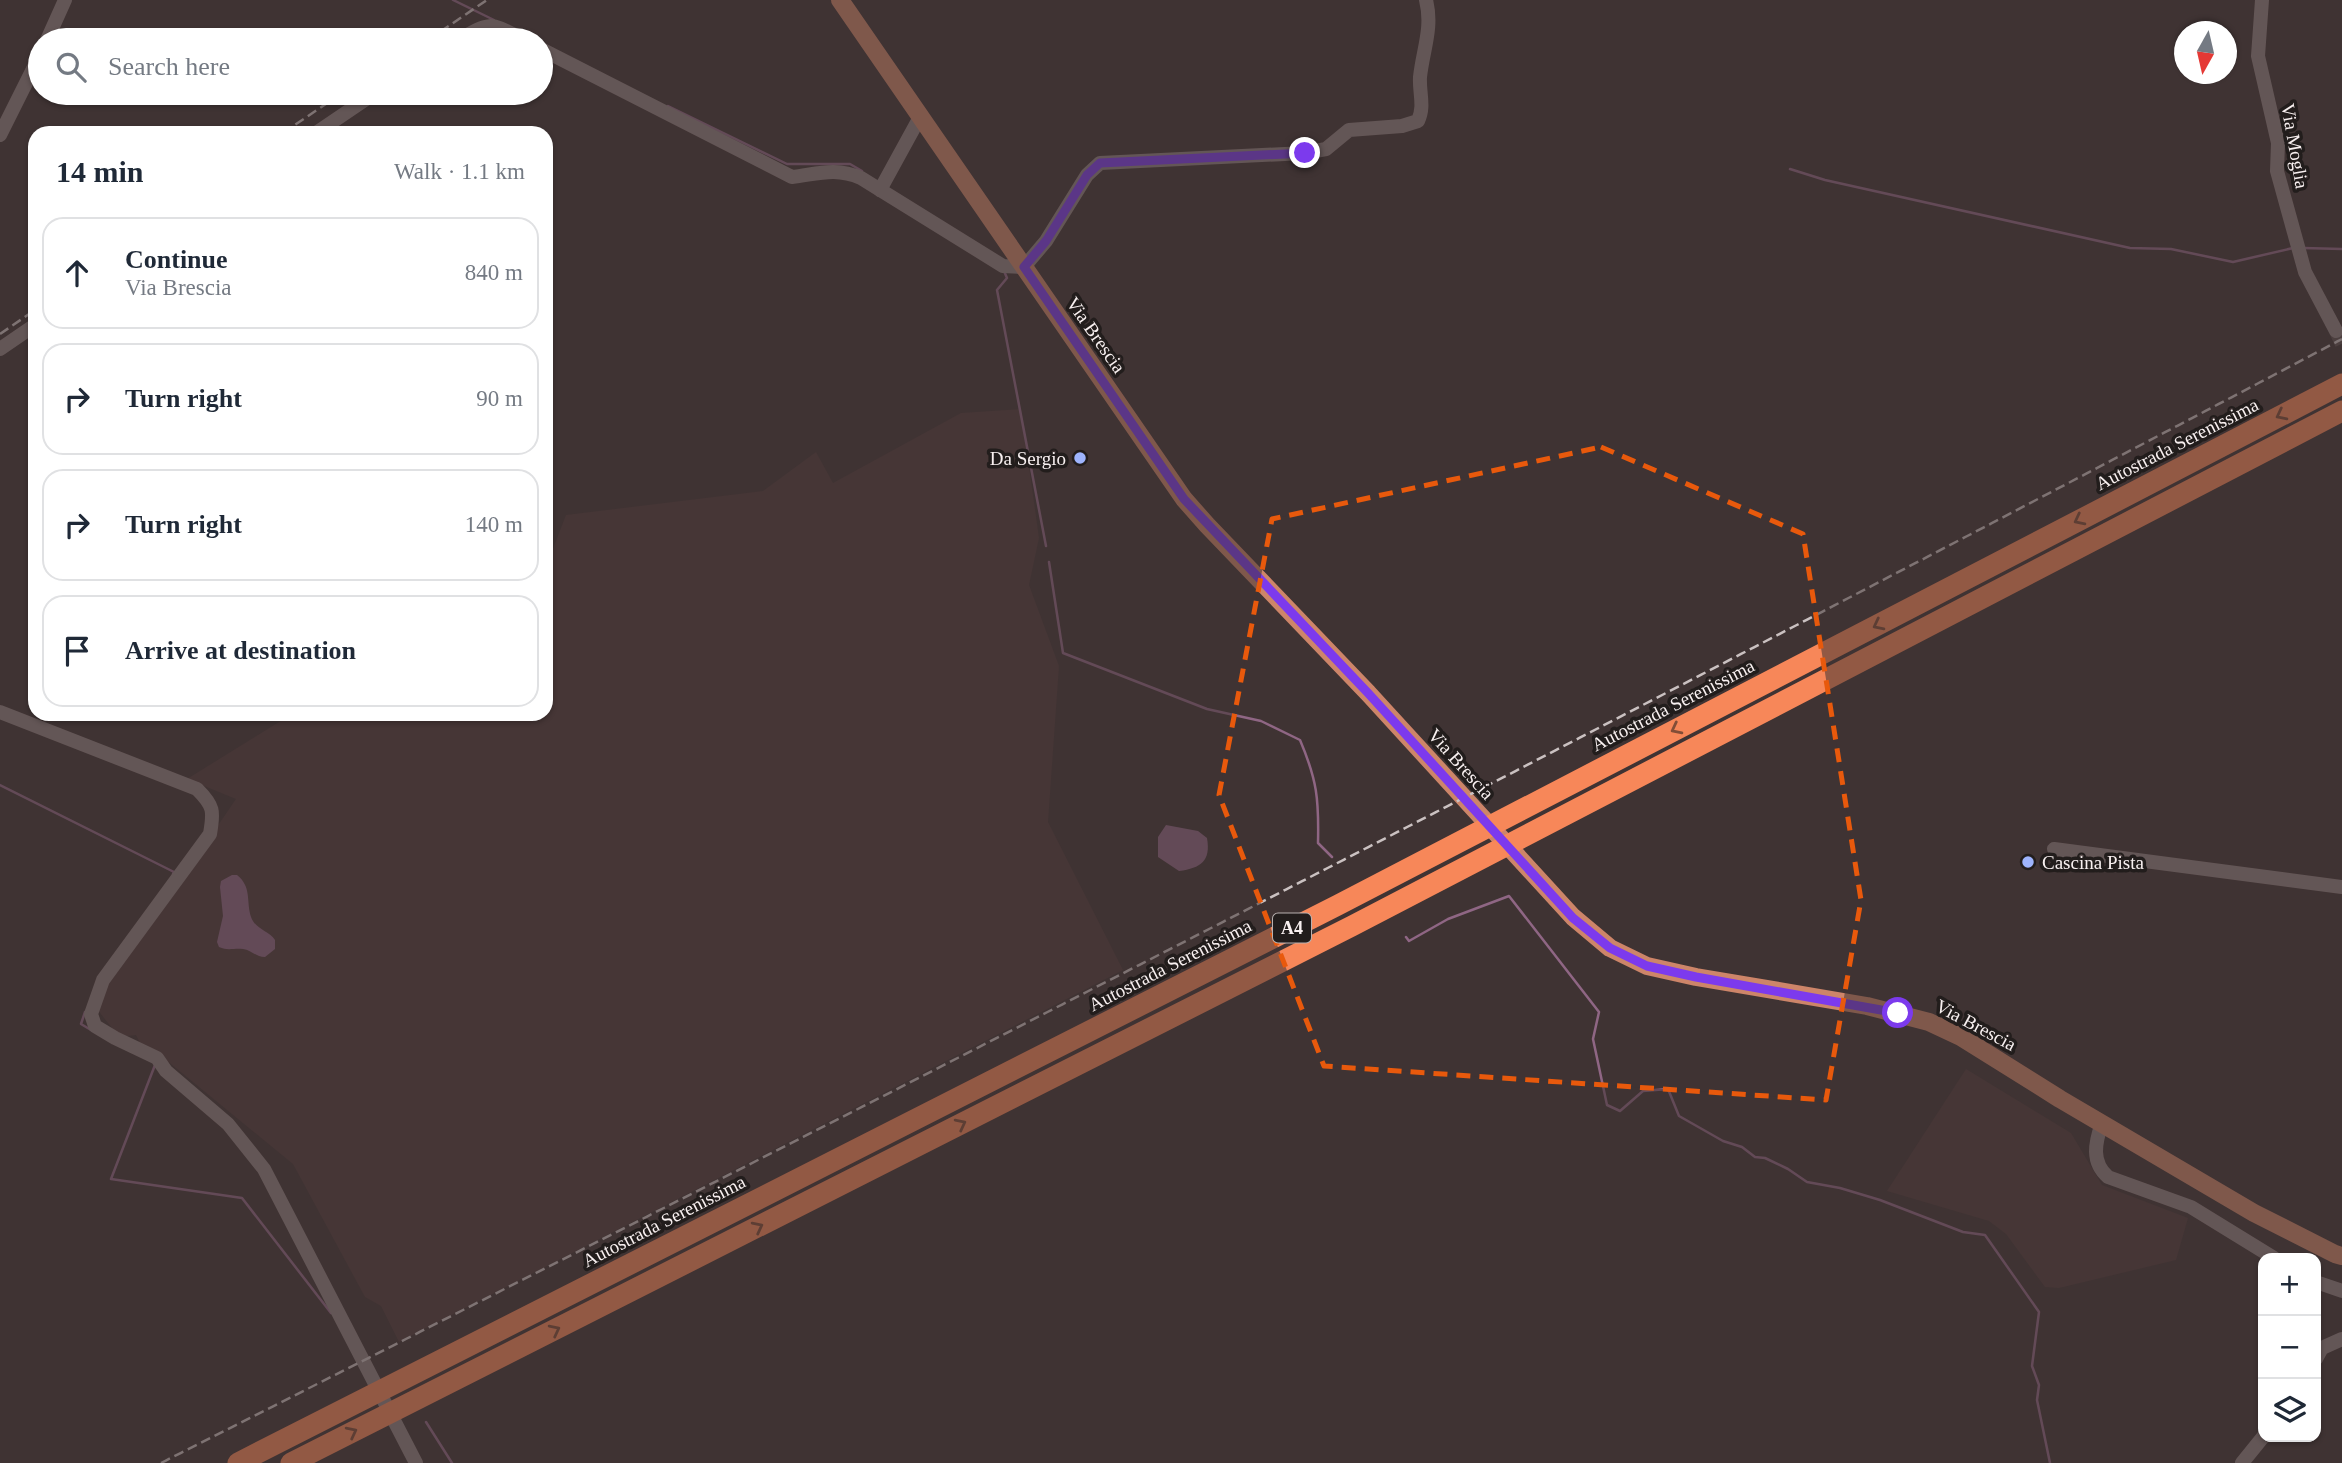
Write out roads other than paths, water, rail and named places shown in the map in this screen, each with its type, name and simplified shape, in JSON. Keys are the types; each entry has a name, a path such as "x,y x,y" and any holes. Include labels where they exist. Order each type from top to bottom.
{"highway":[{"name":"Autostrada Serenissima","path":"238,1463 1326,911 2342,384"},
{"name":"A4","path":"291,1463 1352,926 2342,411"}],"main road":[{"name":"Via Brescia","path":"840,0 1184,499 1368,693 1573,918 1610,948 1647,966 1867,1006 1928,1022 1961,1037 2254,1213 2294,1234 2339,1250"}],"street":[{"path":"52,28 65,0"},
{"path":"553,55 792,177 826,171 846,172 861,178 1001,264 1024,267 1046,241 1087,175 1100,163 1305,153 1326,149 1349,130 1418,121 1422,111 1420,80 1430,17 1426,0"},
{"name":"Via Moglia","path":"2262,0 2258,56 2278,143 2277,171 2305,272 2336,331"},
{"path":"479,28 493,24 501,28"},
{"path":"0,135 28,79"},
{"path":"326,126 357,105"},
{"path":"880,190 920,117"},
{"path":"0,349 28,330"},
{"path":"0,712 197,789 209,801 214,815 210,834 103,980 91,1014 95,1026 157,1058 166,1071 228,1124 264,1169 416,1463"},
{"path":"2054,849 2342,887"},
{"path":"2102,1123 2095,1154 2102,1171 2108,1177 2191,1207 2266,1253"},
{"path":"2321,1284 2342,1291"},
{"path":"2321,1350 2342,1339"},
{"path":"2242,1463 2259,1442"}],"waterway":[{"path":"453,0 494,20"},
{"path":"668,106 787,164 850,164 862,171"},
{"path":"1790,169 1825,180 2130,248 2171,249 2233,262 2293,248"},
{"path":"2303,248 2342,249"},
{"path":"1004,271 1007,278 997,290 1046,546"},
{"path":"1049,562 1063,653 1207,709 1261,721 1300,740 1316,790 1318,843 1332,857"},
{"path":"0,785 174,872 173,874"},
{"path":"1406,937 1409,941 1448,919 1509,896 1599,1012 1593,1039 1607,1105 1620,1111 1643,1091 1668,1089 1679,1116 1723,1141 1742,1147 1755,1157 1765,1158 1788,1169 1807,1182 1840,1188 1880,1200 1963,1232 1985,1235 2039,1312 2032,1366 2039,1385 2037,1400 2050,1463"},
{"path":"85,1012 81,1024 91,1030"},
{"path":"155,1065 111,1179 242,1198 331,1313"},
{"path":"426,1422 452,1463"}],"tunnel":[{"path":"2336,331 2342,344"}],"railway":[{"path":"446,28 487,0"},
{"path":"293,126 324,105"},
{"path":"0,334 28,315"},
{"path":"161,1463 1254,906 2342,339"}],"place":[{"name":"Da Sergio","path":"1080,458"},
{"name":"Cascina Pista","path":"2028,862"}]}
